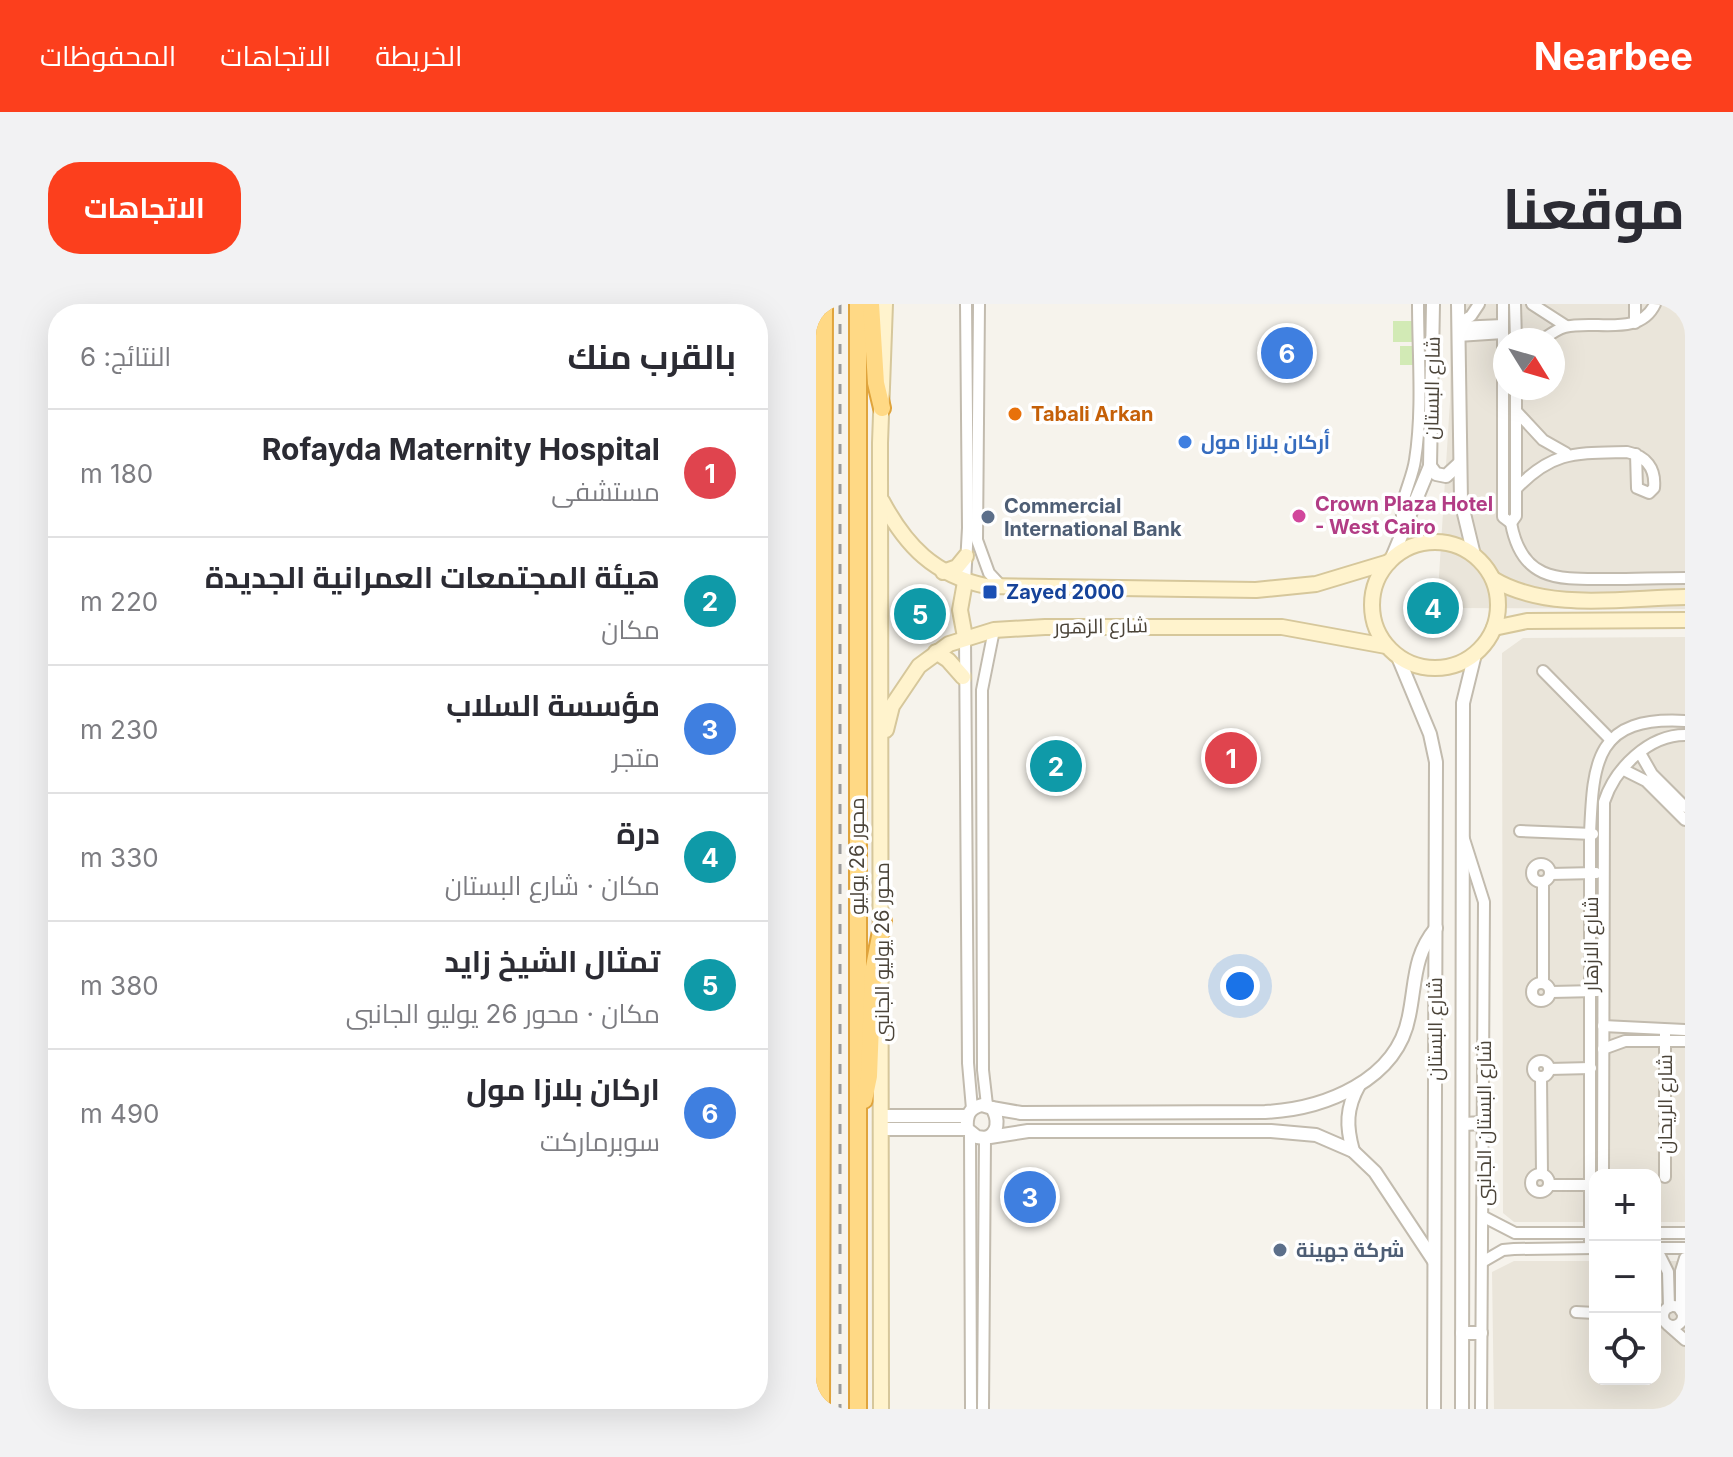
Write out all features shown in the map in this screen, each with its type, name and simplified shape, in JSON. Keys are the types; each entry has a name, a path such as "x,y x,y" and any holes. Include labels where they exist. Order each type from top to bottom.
{"highway":[{"name":"محور 26 يوليو","path":"821,1409 819,1143 824,304"},
{"name":"محور 26 يوليو","path":"858,304 858,1409"},
{"path":"871,304 876,383 882,408"},
{"path":"816,531 824,513"},
{"path":"858,1116 869,1076 872,985 883,921"}],"main road":[{"name":"محور 26 يوليو الجانبى","path":"881,1409 883,921 880,496 885,304"},
{"name":"شارع الزهور","path":"880,496 905,539 943,572 965,582 1003,588 1285,589 1341,577 1390,561"},
{"path":"1493,579 1498,603 1494,628 1475,654 1453,666 1429,669 1398,657 1386,646 1372,616 1376,583 1390,561 1406,549 1434,542 1462,548 1474,555 1493,579 1521,593 1551,599 1685,597"},
{"path":"943,572 957,567 966,556"},
{"path":"965,582 960,610 965,637"},
{"path":"1494,628 1527,621 1685,620"},
{"name":"شارع الزهور","path":"881,750 892,706 903,685 936,652 965,637 994,630 1045,627 1282,627 1386,646"},
{"path":"936,652 963,677"}],"street":[{"path":"965,582 966,304"},
{"path":"979,304 977,540 989,573 1003,588"},
{"path":"1404,527 1401,508 1416,456 1418,304"},
{"name":"شارع البستان","path":"1390,561 1430,466 1433,304"},
{"name":"شارع البستان","path":"1458,304 1459,464 1463,516 1474,555"},
{"path":"1458,329 1479,304"},
{"path":"1503,304 1503,328"},
{"path":"1515,304 1516,328"},
{"path":"1532,304 1566,326"},
{"path":"1635,304 1635,323"},
{"path":"1563,328 1635,323 1646,317 1655,304"},
{"path":"1458,329 1493,329"},
{"path":"1504,400 1503,517 1511,523 1520,552 1528,562 1550,576 1685,578"},
{"path":"1511,523 1516,519 1516,400"},
{"path":"1516,411 1533,431 1566,453"},
{"path":"1516,489 1544,464 1566,453 1636,454"},
{"path":"1430,466 1436,474 1446,476 1459,464"},
{"path":"983,1409 982,1290 987,1138 997,1123 990,1107 983,1070 982,690 994,630"},
{"path":"965,637 971,1409"},
{"name":"شارع البستان","path":"1462,1409 1463,703 1475,654"},
{"name":"شارع البستان","path":"1398,657 1430,734 1436,762 1434,1409"},
{"path":"1543,671 1611,740 1642,721 1685,721"},
{"name":"شارع الازهار","path":"1603,1169 1603,832 1608,790 1640,753 1657,739 1685,735"},
{"name":"شارع الازهار","path":"1593,1169 1590,834 1594,770 1611,740"},
{"path":"1640,753 1652,774 1685,807"},
{"path":"1624,770 1646,781 1685,820"},
{"path":"967,772 981,772"},
{"path":"1520,831 1603,832"},
{"name":"شارع البستان الجانبى","path":"1464,839 1484,902 1481,1409"},
{"path":"1551,992 1543,982 1546,878 1603,872"},
{"path":"968,912 982,912"},
{"path":"882,1123 969,1122 990,1107 1021,1113 1191,1113 1290,1111 1321,1102 1359,1085 1381,1068 1400,1042 1409,1018 1418,957 1436,928"},
{"path":"1543,982 1534,986 1532,995 1540,1001 1551,992 1603,991"},
{"path":"1435,1010 1463,1012"},
{"path":"1603,1026 1685,1041"},
{"path":"1603,1049 1617,1042 1665,1036 1685,1030"},
{"name":"شارع الريحان","path":"1665,1036 1665,1177"},
{"path":"1550,1185 1542,1174 1545,1073 1591,1068"},
{"path":"1353,1151 1347,1120 1351,1099 1359,1085"},
{"path":"1021,1113 1022,1132"},
{"path":"1123,1132 1124,1113"},
{"path":"1191,1113 1191,1133"},
{"path":"969,1122 987,1138"},
{"path":"1463,1124 1484,1123"},
{"path":"987,1138 1022,1132 1300,1132 1353,1151 1389,1188 1434,1262"},
{"path":"1542,1174 1533,1177 1531,1186 1543,1192 1550,1185 1589,1185"},
{"path":"1484,1217 1515,1233 1589,1233"},
{"path":"1661,1233 1685,1233"},
{"path":"1484,1261 1493,1254 1514,1249 1589,1248"},
{"path":"1661,1248 1685,1248"},
{"path":"1661,1258 1668,1272 1671,1312 1685,1340"},
{"path":"1661,1322 1678,1325 1671,1312 1685,1258"},
{"path":"969,1290 982,1290"},
{"path":"1576,1312 1589,1313"},
{"path":"1671,1312 1663,1317 1685,1340"},
{"path":"1462,1333 1481,1333"}],"shaded area":[{"path":"1450,304 1685,304 1685,609 1437,608 1450,401"},
{"path":"1685,637 1685,1222 1661,1222 1661,1169 1589,1169 1589,1222 1514,1222 1503,1213 1502,653 1523,638"},
{"path":"1514,1261 1589,1261 1589,1385 1661,1385 1661,1261 1685,1261 1685,1409 1494,1409 1492,1272"}],"green space":[{"path":"1393,321 1413,321 1413,342 1393,342"},
{"path":"1400,346 1414,346 1414,365 1400,365"}],"railway":[{"path":"840,304 840,1409"}],"place":[{"name":"اركان بلازا مول","path":"1287,353"},
{"name":"Tabali Arkan","path":"1015,414"},
{"name":"أركان بلازا مول","path":"1185,442"},
{"name":"Crown Plaza Hotel - West Cairo","path":"1299,516"},
{"name":"Commercial International Bank","path":"988,517"},
{"name":"Zayed 2000","path":"990,592"},
{"name":"درة","path":"1433,608"},
{"name":"تمثال الشيخ زايد","path":"920,614"},
{"name":"Rofayda Maternity Hospital","path":"1231,758"},
{"name":"هيئة المجتمعات العمرانية الجديدة","path":"1056,766"},
{"name":"مؤسسة السلاب","path":"1030,1197"},
{"name":"شركة جهينة","path":"1280,1250"}]}
